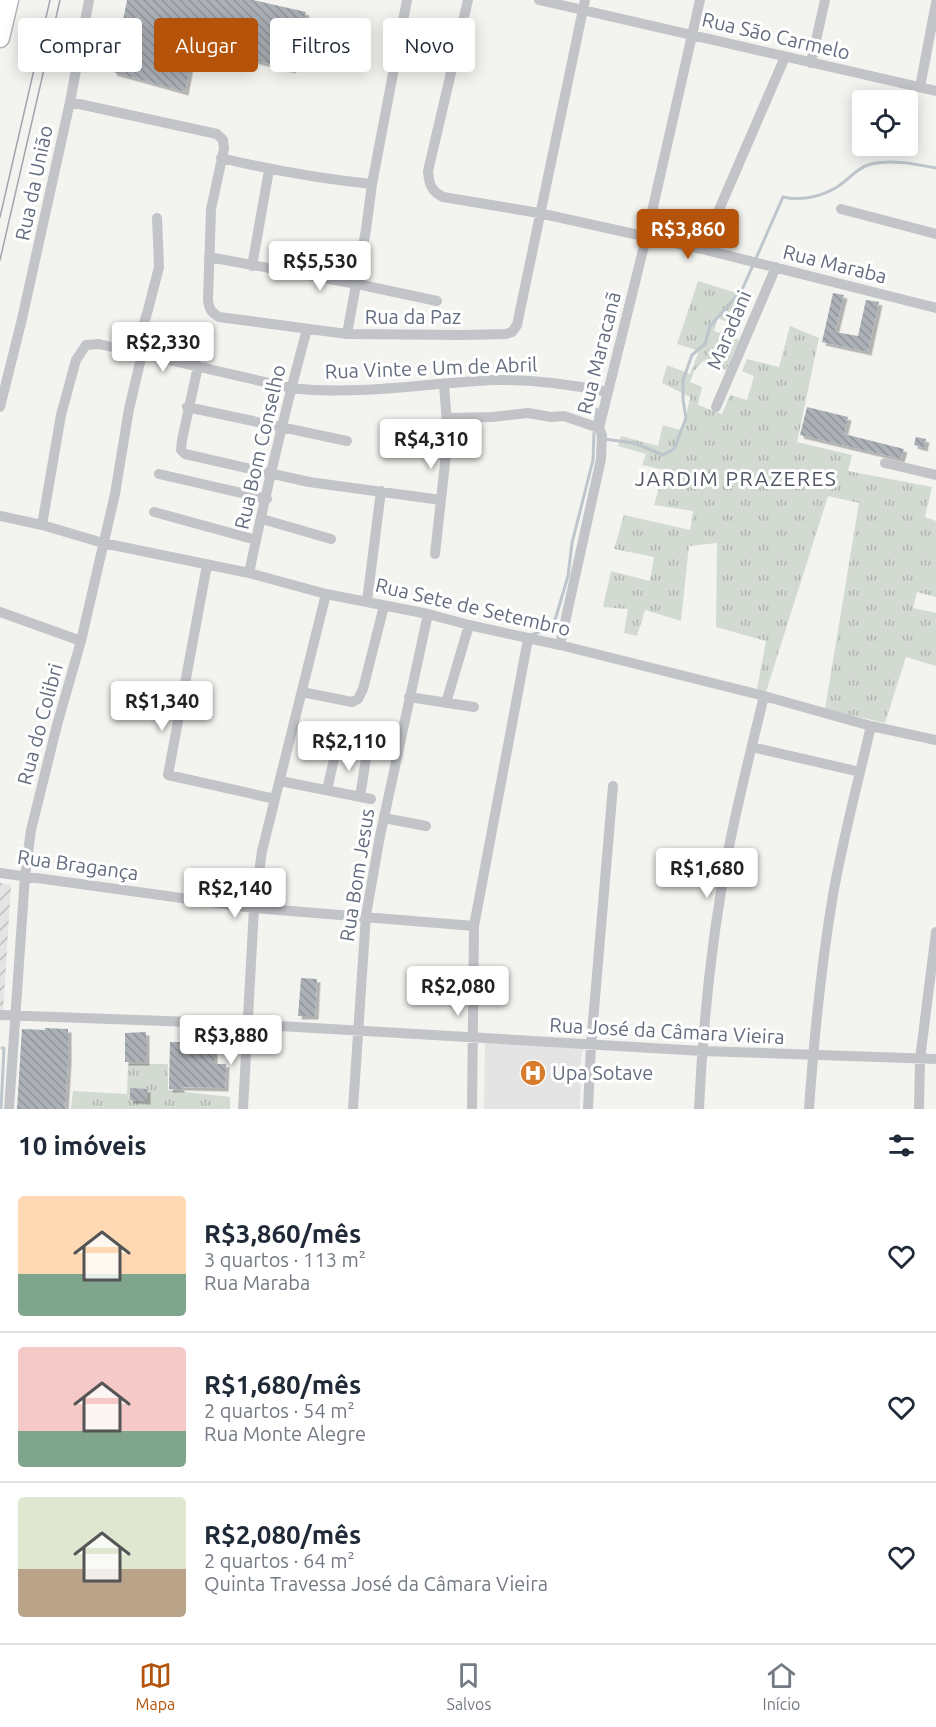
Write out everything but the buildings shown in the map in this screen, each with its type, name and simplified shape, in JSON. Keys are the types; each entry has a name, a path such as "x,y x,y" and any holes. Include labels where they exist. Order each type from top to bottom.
{"main road":[{"path":"0,38 9,0"}],"street":[{"name":"Rua da União","path":"0,407 70,102 89,0"},
{"path":"347,334 372,184 407,0"},
{"name":"Rua Maraba","path":"468,0 428,171 429,184 434,193 443,197 539,213 702,249 936,308"},
{"name":"Rua São Carmelo","path":"539,0 583,5 692,35 936,91"},
{"name":"Rua Maracanã","path":"560,645 602,459 602,435 599,428 646,238 700,0"},
{"path":"811,63 825,0"},
{"path":"920,87 936,3"},
{"path":"539,213 583,5"},
{"path":"702,249 785,57"},
{"path":"70,102 217,134 223,140 223,154 269,170 372,184"},
{"name":"Rua da Paz","path":"223,154 211,209 209,257 209,308 213,314 219,316 347,334 490,335 512,332 517,325 539,213"},
{"path":"252,266 269,170"},
{"path":"841,209 936,234"},
{"name":"Rua do Colibri","path":"9,1109 25,876 31,830 42,781 81,641 120,471 139,353 159,267 157,218"},
{"path":"209,257 437,301"},
{"name":"Maradani","path":"716,406 776,267"},
{"name":"Rua Bom Conselho","path":"249,573 267,499 280,428 307,329"},
{"name":"Rua Vinte e Um de Abril","path":"42,525 61,415 76,360 86,345 99,344 291,388 344,391 514,380 570,384 608,392"},
{"path":"198,366 181,447 185,454 309,482 441,500"},
{"path":"435,554 447,454 448,418 444,385"},
{"path":"188,407 347,441"},
{"path":"448,418 493,417 528,413 551,417 564,416 599,428"},
{"path":"885,463 936,475"},
{"path":"159,474 267,499"},
{"path":"367,601 381,491"},
{"path":"154,512 256,540"},
{"name":"Rua Sete de Setembro","path":"0,516 42,525 104,543 249,573 326,594 428,614 469,626 560,645 764,696 871,726 936,740"},
{"path":"262,519 332,539"},
{"path":"207,565 168,775 275,799"},
{"path":"243,1109 254,908 262,851 326,594"},
{"path":"302,692 352,702 358,699 363,689 384,606"},
{"path":"0,612 81,641"},
{"name":"Rua Bom Jesus","path":"352,1109 366,915 384,818 428,614"},
{"path":"446,703 469,626"},
{"path":"472,1109 474,926 528,639"},
{"path":"699,1109 702,1051 729,847 764,696"},
{"path":"409,697 474,707"},
{"path":"809,1109 813,1056 833,896 871,726"},
{"path":"280,781 365,798 367,752 363,746 345,742 339,744 327,790"},
{"path":"752,747 860,772"},
{"path":"588,1109 591,1045 613,786"},
{"path":"384,818 426,826"},
{"name":"Rua Bragança","path":"0,873 254,908 366,915 474,926"},
{"path":"919,1109 921,1059 936,932"},
{"name":"Rua José da Câmara Vieira","path":"0,1015 247,1024 702,1051 936,1059"}],"shaded area":[{"path":"0,883 11,885 3,1011 0,1011"},
{"name":"Upa Sotave","path":"485,1043 584,1047 581,1059 580,1109 484,1109"}],"green space":[{"path":"698,281 740,294 730,323 718,318 714,331 739,340 726,370 703,361 694,371 690,382 702,387 698,405 722,414 730,395 747,400 754,376 742,371 747,359 779,367 790,326 819,338 797,442 852,455 848,471 932,487 925,517 936,521 936,597 917,592 913,608 936,613 936,666 906,657 885,723 825,709 859,503 828,496 766,692 757,689 766,641 716,627 717,543 689,546 681,621 645,610 637,636 624,633 628,609 603,607 611,571 650,581 654,557 614,549 624,515 690,530 693,511 654,505 664,470 642,465 646,454 618,446 621,436 658,446 663,425 683,431 690,397 662,383 667,365 690,374 699,351 677,344"},
{"path":"128,1064 168,1064 168,1090 230,1097 230,1109 71,1109 73,1091 127,1094"}],"waterway":[{"path":"604,439 634,443 663,455 674,449 686,418 683,380 692,355 705,344 710,326 742,290 783,197 817,196 837,187 871,164 895,162 936,168"},
{"path":"595,423 597,409"},
{"path":"531,635 545,630 555,620 568,576 572,543 593,460 594,433"},
{"path":"1,1109 4,1048 2,1048"}],"tram line":[{"path":"0,217 50,0"},
{"path":"0,260 60,0"}],"place":[{"name":"Upa Sotave","path":"533,1073"}],"district":[{"name":"JARDIM PRAZERES","path":"736,479"}]}
